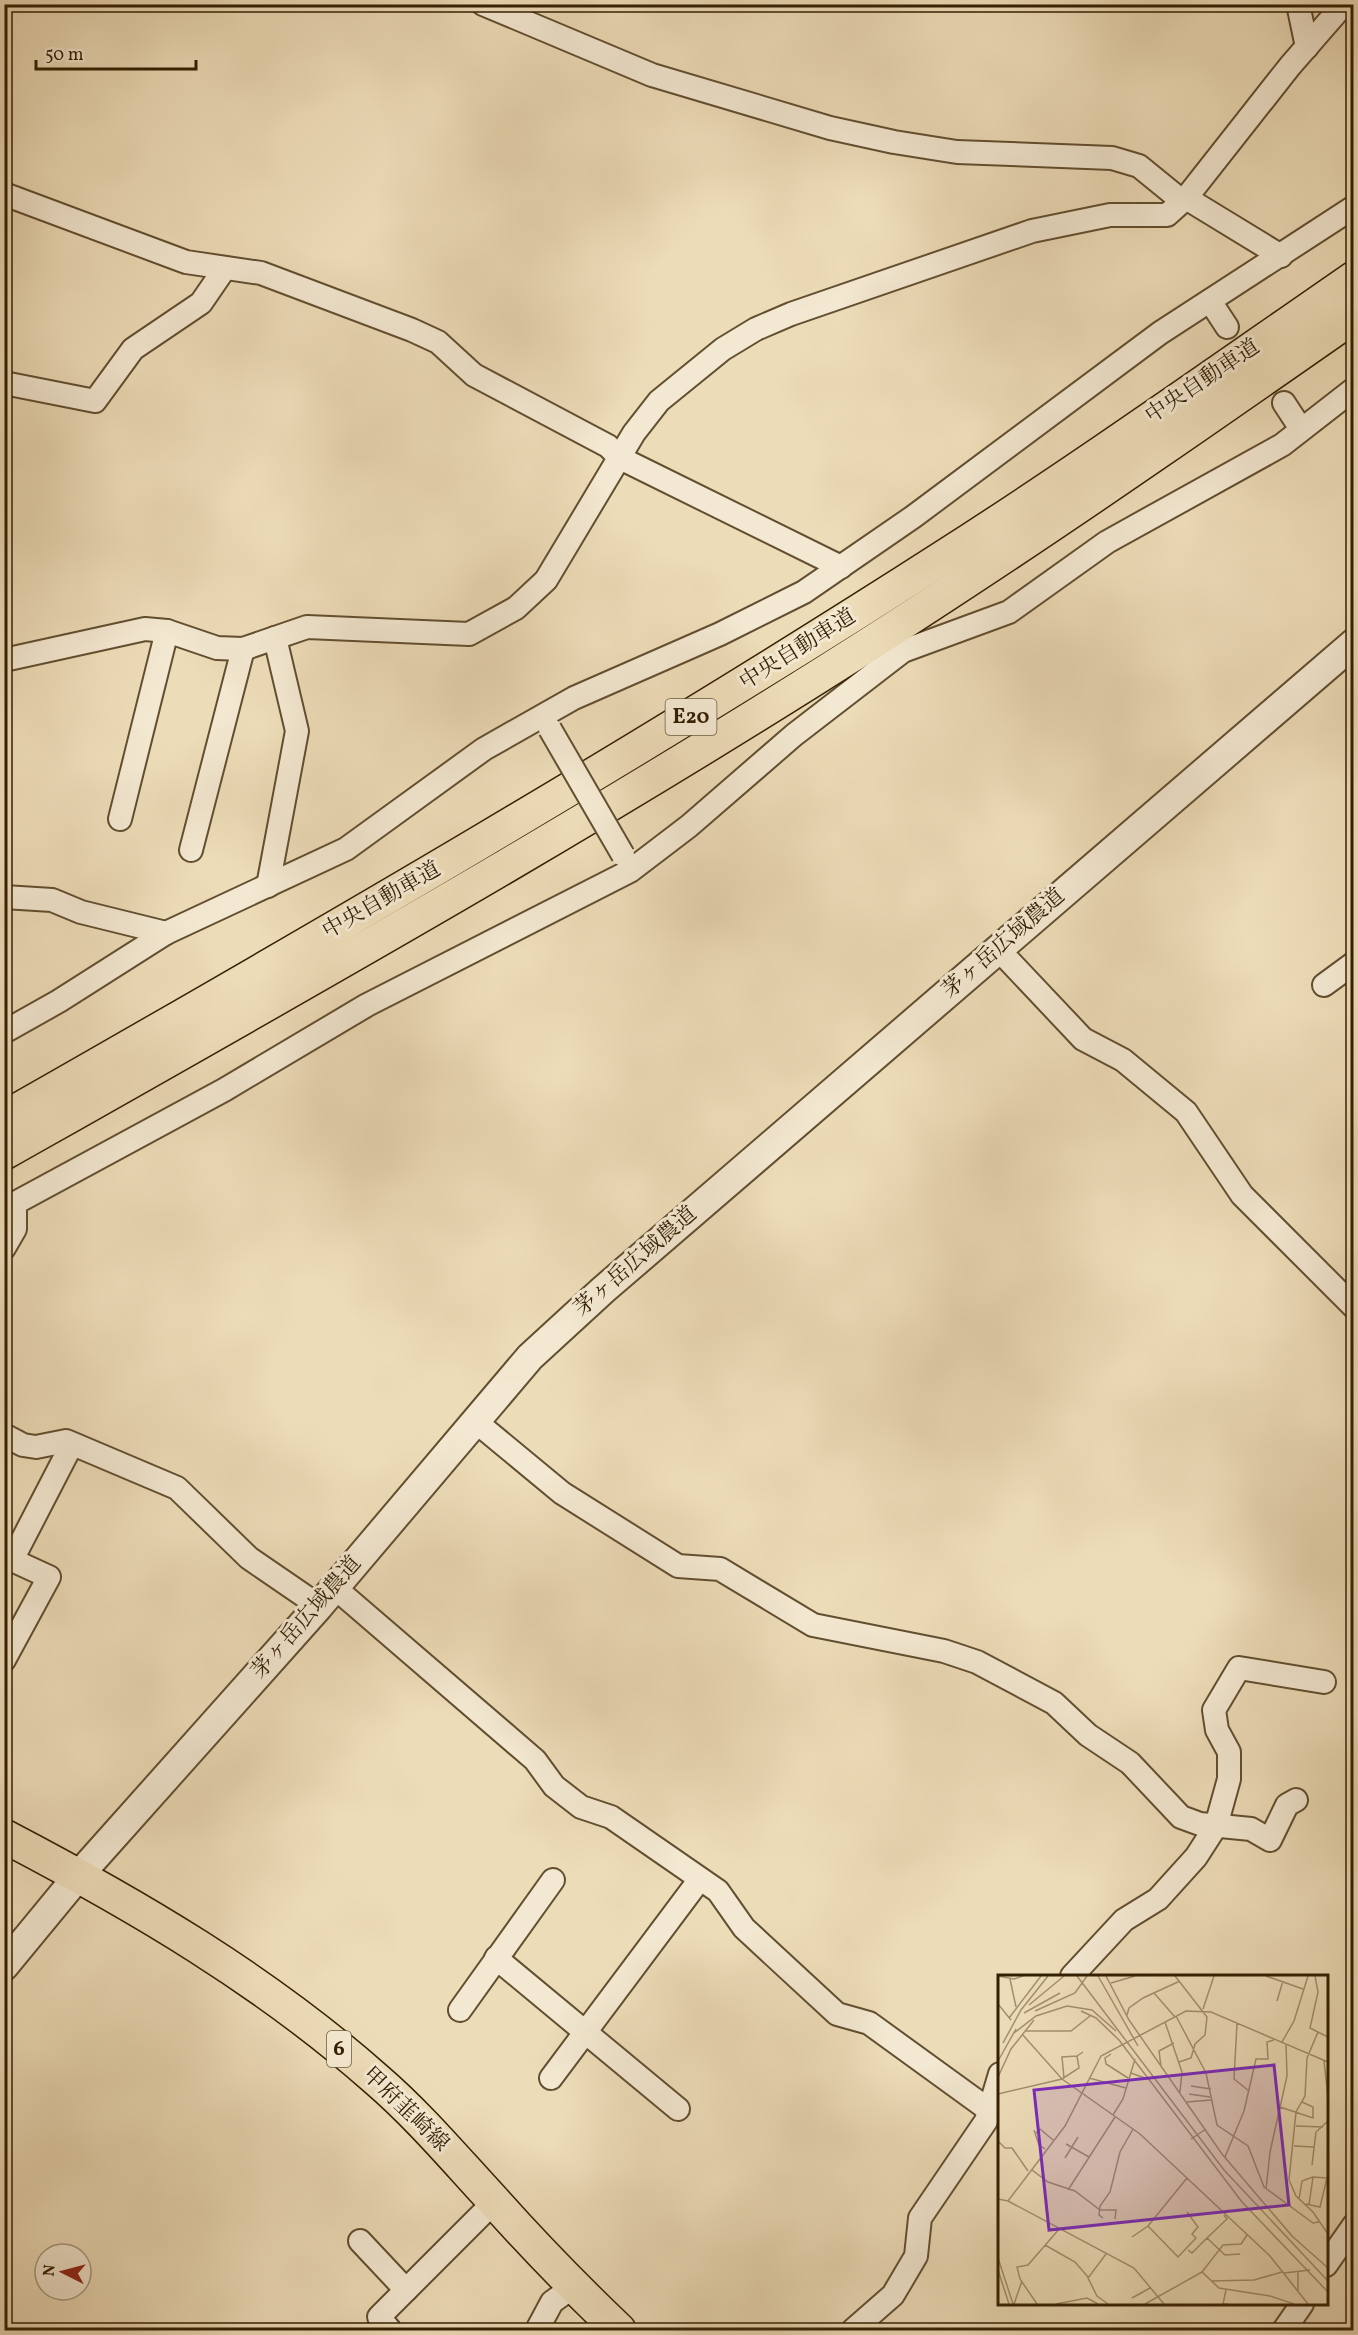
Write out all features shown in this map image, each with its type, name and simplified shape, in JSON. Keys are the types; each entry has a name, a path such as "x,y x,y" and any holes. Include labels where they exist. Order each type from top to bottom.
{"main road":[{"name":"中央自動車道","path":"4,1118 503,831 699,712 948,555 1353,278"},
{"name":"中央自動車道","path":"4,1153 409,922 716,739 964,583 1231,402 1353,316"},
{"name":"甲府韮崎線","path":"4,1836 79,1875 214,1955 367,2071 428,2129 573,2287 619,2331"}],"street":[{"path":"483,4 652,75 830,128 894,142 957,152 1112,158 1139,166 1184,199 1281,256"},
{"path":"1298,4 1307,47"},
{"path":"4,660 145,629 167,631 193,642 217,648 243,649 307,627 469,634 516,608 546,580 634,433 659,402 707,362 756,329 1032,231 1110,215 1167,215 1184,199 1344,4"},
{"path":"4,194 186,262 261,273 438,342 474,375 608,446 620,459 841,567"},
{"path":"4,1032 59,1001 166,933 346,849 484,749 546,722 574,698 720,634 804,592 914,517 1160,333 1353,207"},
{"path":"4,383 95,401 133,349 201,303 225,268"},
{"path":"1210,301 1227,327"},
{"path":"4,1248 15,1229 10,1207 224,1090 367,1005 689,826 794,735 903,651 1009,612 1107,542 1282,445 1353,389"},
{"path":"1284,403 1301,429"},
{"path":"120,819 167,631"},
{"path":"268,886 297,731 274,638"},
{"path":"191,850 243,649"},
{"name":"茅ヶ岳広域農道","path":"4,1966 79,1875 327,1597 530,1357 603,1290 998,949 1349,652"},
{"path":"546,722 626,863"},
{"path":"4,897 52,900 81,912 166,933"},
{"path":"998,949 1083,1039 1123,1060 1186,1112 1242,1195 1353,1307"},
{"path":"1324,985 1353,963"},
{"path":"475,1421 562,1493 678,1566 720,1569 813,1625 944,1651 977,1662 1054,1703 1088,1735 1107,1745 1130,1763 1181,1817 1200,1824 1251,1829 1270,1840 1287,1804 1296,1800"},
{"path":"4,1434 23,1445 36,1447 66,1441 177,1488 249,1558 327,1597 535,1760 554,1786 581,1807 611,1817 718,1891 744,1928 837,2014 869,2023 989,2110"},
{"path":"4,1660 49,1577 12,1560 72,1443"},
{"path":"1074,1975 1124,1920 1158,1899 1196,1857 1216,1826 1229,1779 1229,1752 1217,1730 1214,1710 1239,1668 1324,1682"},
{"path":"551,2078 700,1879"},
{"path":"460,2010 553,1880"},
{"path":"496,1958 678,2109"},
{"path":"853,2331 893,2295 916,2256 921,2218 986,2121 998,2078"},
{"path":"390,2331 379,2317 494,2202"},
{"path":"1328,2262 1353,2228"},
{"path":"360,2241 406,2290"},
{"path":"537,2331 552,2302 573,2287"},
{"path":"1284,2331 1301,2305"}]}
